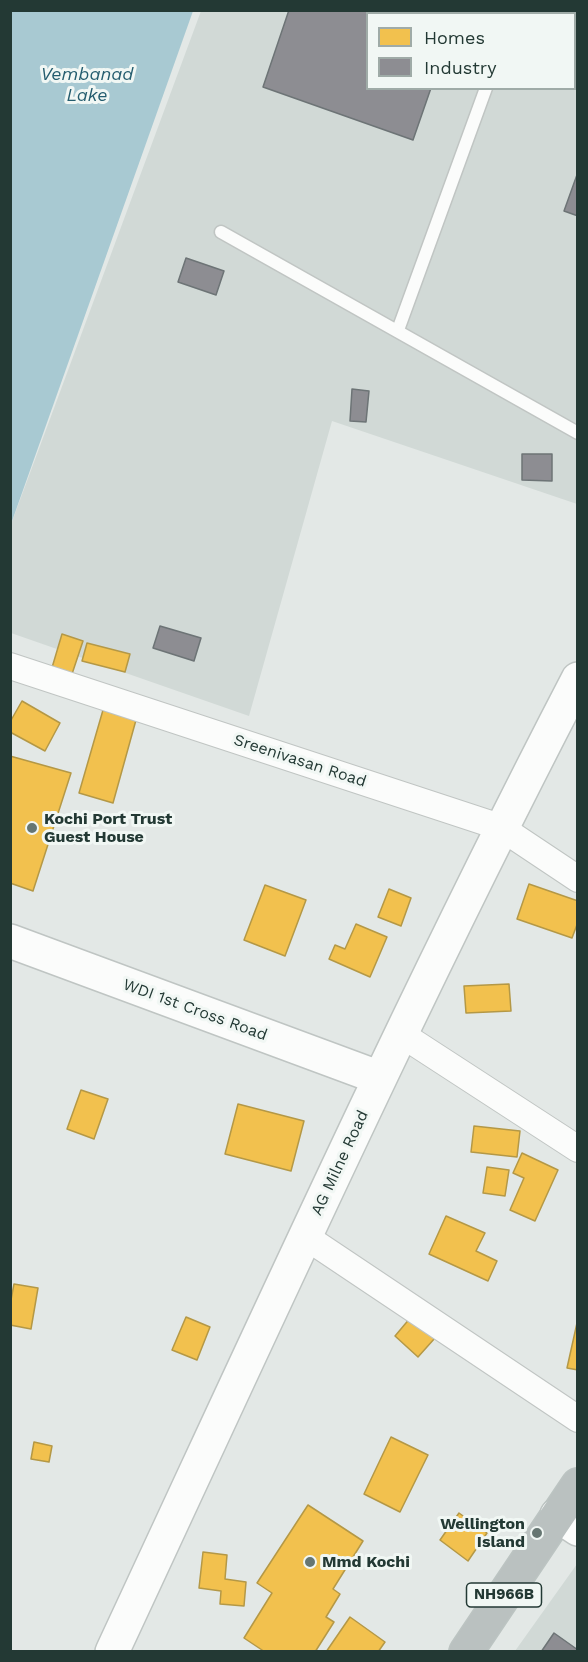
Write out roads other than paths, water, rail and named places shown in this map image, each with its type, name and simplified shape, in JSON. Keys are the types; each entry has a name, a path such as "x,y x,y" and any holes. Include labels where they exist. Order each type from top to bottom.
{"highway":[{"name":"NH966B","path":"466,1652 567,1522 578,1485"}],"street":[{"name":"Sreenivasan Road","path":"10,666 500,827 578,879"},
{"name":"AG Milne Road","path":"112,1652 500,827 578,678"},
{"name":"WDI 1st Cross Road","path":"10,941 380,1078"},
{"path":"401,1034 578,1149"},
{"path":"306,1237 578,1419"}],"lane":[{"path":"398,330 485,90"},
{"path":"221,232 578,433"}],"water":[{"name":"Vembanad Lake","path":"10,11 193,11 11,524"}],"place":[{"name":"Kochi Port Trust Guest House","path":"32,828"},
{"name":"Wellington Island","path":"537,1533"},
{"name":"Mmd Kochi","path":"310,1562"}]}
